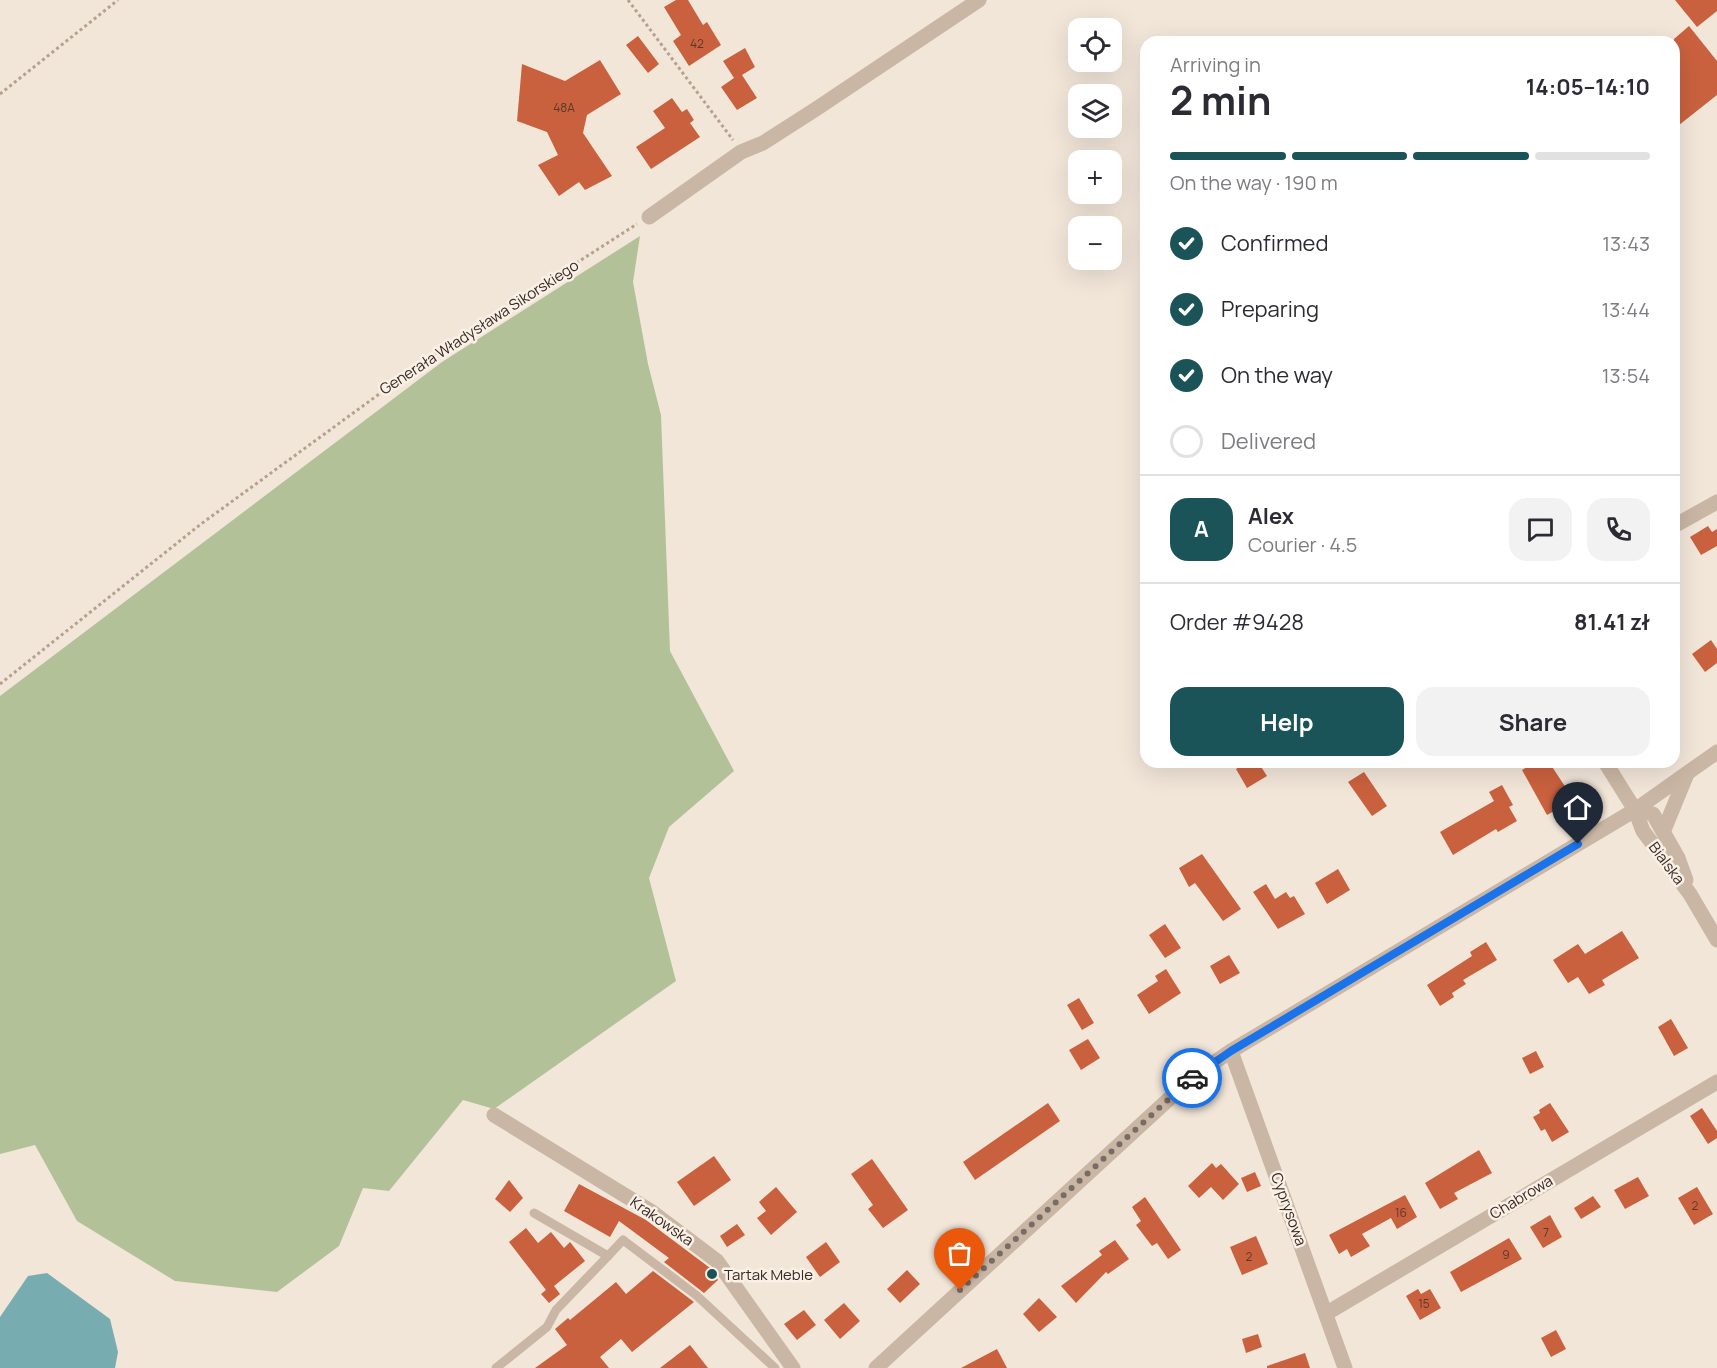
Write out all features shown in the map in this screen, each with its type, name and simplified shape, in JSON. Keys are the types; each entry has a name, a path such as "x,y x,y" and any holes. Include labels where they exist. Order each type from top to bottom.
{"street":[{"path":"649,217 741,152 763,143 979,0"},
{"path":"1680,523 1717,502"},
{"path":"876,1368 1163,1102 1194,1076 1231,1051 1635,810 1717,752"},
{"path":"1609,768 1635,810"},
{"name":"Bialska","path":"1664,830 1687,774"},
{"name":"Bialska","path":"1635,810 1653,814 1664,830 1678,858 1690,894"},
{"name":"Bialska","path":"1635,810 1643,831 1690,894 1717,940"},
{"name":"Bialska","path":"1618,820 1643,831"},
{"name":"Cyprysowa","path":"1231,1051 1345,1368"},
{"name":"Chabrowa","path":"1327,1314 1717,1082"},
{"name":"Krakowska","path":"494,1115 652,1212 717,1261 793,1368"}],"lane":[{"path":"534,1213 608,1256"},
{"path":"496,1368 547,1327 556,1310 623,1240 696,1295 775,1368"}],"path":[{"path":"0,94 118,0"},
{"path":"628,0 741,152"},
{"name":"Generała Władysława Sikorskiego","path":"0,684 201,524 430,357 649,217"}],"green space":[{"path":"640,236 633,282 648,364 661,415 670,651 734,771 669,827 649,878 676,981 494,1109 463,1100 389,1191 363,1188 339,1246 277,1292 175,1281 77,1221 35,1145 0,1154 0,696 442,362"}],"water":[{"path":"47,1273 110,1319 118,1352 115,1368 0,1368 0,1317 28,1276"}],"building":[{"path":"676,0 688,0 703,25 707,22 721,45 689,66 673,41 681,35 664,7"},
{"path":"1675,0 1717,0 1717,11 1697,27"},
{"path":"1689,26 1717,61 1717,95 1680,124 1680,36 1677,36"},
{"path":"638,36 659,64 648,73 626,45"},
{"path":"745,48 755,67 742,75 757,98 737,110 721,87 734,78 723,61"},
{"path":"600,60 621,94 587,115 583,133 612,176 585,190 579,182 559,196 538,165 558,155 547,132 517,121 522,64 565,81"},
{"path":"672,98 682,112 687,109 694,120 690,123 700,137 651,169 636,147 665,128 653,111"},
{"path":"1708,526 1712,532 1717,529 1717,546 1701,555 1690,537"},
{"path":"1711,640 1717,649 1717,663 1705,672 1692,654"},
{"path":"1262,768 1267,776 1247,788 1236,769"},
{"path":"1553,768 1566,788 1561,791 1568,803 1547,815 1522,770"},
{"path":"1364,772 1387,806 1372,816 1348,782"},
{"path":"1502,785 1513,805 1509,807 1517,821 1498,832 1496,829 1453,855 1440,832 1494,801 1489,792"},
{"path":"1202,854 1241,909 1223,921 1195,883 1189,887 1179,868"},
{"path":"1338,869 1350,890 1327,904 1315,883"},
{"path":"1266,884 1275,899 1286,892 1290,898 1294,896 1305,914 1278,929 1253,892"},
{"path":"1165,924 1181,948 1165,958 1149,935"},
{"path":"1622,931 1639,958 1602,980 1605,985 1589,994 1578,977 1568,983 1553,960 1578,944 1585,954"},
{"path":"1486,942 1497,960 1463,980 1466,984 1452,993 1454,997 1440,1006 1427,985 1472,956 1470,952"},
{"path":"1229,955 1240,973 1220,984 1210,966"},
{"path":"1166,969 1181,993 1149,1014 1137,995 1158,981 1155,976"},
{"path":"1079,998 1094,1023 1082,1030 1067,1005"},
{"path":"1671,1019 1688,1048 1674,1056 1658,1027"},
{"path":"1088,1039 1100,1058 1081,1070 1069,1050"},
{"path":"1536,1051 1544,1067 1530,1074 1522,1058"},
{"path":"1048,1103 1060,1121 975,1180 963,1162"},
{"path":"1550,1103 1569,1132 1552,1142 1545,1129 1541,1131 1533,1117"},
{"path":"1702,1108 1717,1131 1717,1138 1708,1144 1690,1116"},
{"path":"1479,1150 1492,1173 1454,1193 1458,1199 1440,1209 1425,1183"},
{"path":"714,1156 731,1180 694,1206 677,1182"},
{"path":"872,1159 908,1210 883,1228 868,1209 873,1205 851,1174"},
{"path":"1212,1163 1216,1168 1221,1164 1239,1184 1223,1200 1211,1187 1199,1198 1188,1186"},
{"path":"1255,1172 1261,1186 1247,1192 1241,1178"},
{"path":"1638,1177 1649,1196 1625,1209 1614,1190"},
{"path":"509,1180 523,1198 510,1212 495,1199"},
{"path":"579,1184 646,1220 710,1268 718,1280 704,1293 664,1262 669,1258 619,1221 610,1237 564,1211"},
{"path":"776,1187 797,1212 771,1235 757,1218 766,1211 759,1202"},
{"path":"1697,1187 1713,1214 1694,1225 1678,1198"},
{"path":"1405,1195 1417,1217 1397,1229 1391,1218 1362,1234 1370,1246 1351,1257 1347,1249 1339,1254 1329,1235"},
{"path":"1593,1196 1601,1207 1581,1219 1574,1208"},
{"path":"1145,1197 1181,1250 1168,1259 1157,1243 1152,1246 1136,1225 1141,1221 1132,1207"},
{"path":"1550,1215 1562,1237 1543,1248 1530,1227"},
{"path":"737,1224 745,1235 727,1247 720,1236"},
{"path":"526,1228 538,1243 551,1232 564,1248 570,1242 585,1261 554,1286 560,1294 549,1303 541,1294 546,1290 509,1242"},
{"path":"1256,1236 1268,1264 1242,1275 1230,1247"},
{"path":"1509,1238 1522,1259 1461,1292 1450,1272"},
{"path":"1115,1240 1129,1259 1108,1274 1106,1272 1076,1303 1061,1286 1102,1255 1099,1251"},
{"path":"826,1242 840,1262 820,1277 806,1257"},
{"path":"907,1270 920,1284 900,1303 887,1289"},
{"path":"653,1271 694,1302 632,1352 621,1339 600,1357 609,1368 535,1368 567,1345 555,1329 568,1318 570,1320 616,1282 626,1294"},
{"path":"1418,1289 1421,1294 1430,1289 1441,1308 1420,1320 1406,1296"},
{"path":"1039,1298 1057,1317 1039,1332 1023,1314"},
{"path":"844,1303 860,1321 840,1339 824,1320"},
{"path":"804,1310 816,1325 797,1340 784,1324"},
{"path":"1556,1330 1566,1349 1551,1357 1541,1338"},
{"path":"1258,1334 1262,1347 1246,1353 1242,1339"},
{"path":"690,1345 708,1368 660,1368"},
{"path":"997,1349 1007,1368 961,1368"},
{"path":"1305,1353 1310,1368 1267,1368 1267,1366"}],"way so far":[{"path":"960,1290 1163,1102 1192,1078"}],"place":[{"name":"Tartak Meble","path":"712,1274"}],"route":[{"path":"1192,1078 1231,1051 1578,844"}]}
